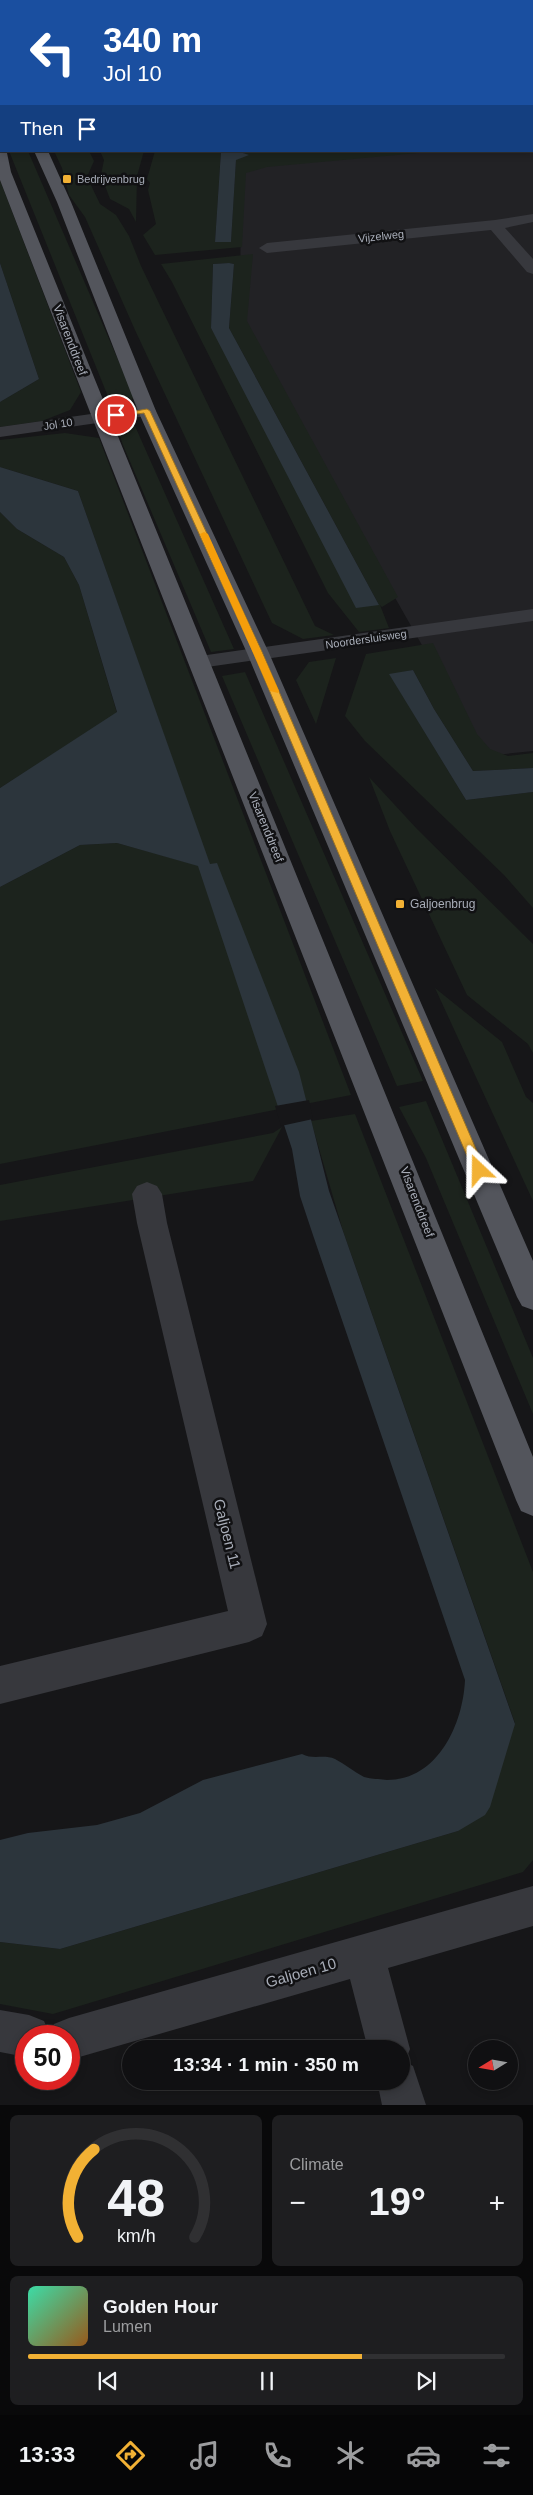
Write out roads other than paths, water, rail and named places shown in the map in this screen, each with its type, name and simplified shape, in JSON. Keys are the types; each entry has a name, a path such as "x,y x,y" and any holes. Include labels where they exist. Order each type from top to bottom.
{"main road":[{"path":"41,152 64,202 147,411 258,652 533,1297"},
{"name":"Visarenddreef","path":"0,153 4,172 100,417 400,1157 533,1500"}],"street":[{"name":"Vijzelweg","path":"266,248 495,225 533,218"},
{"path":"495,225 533,269"},
{"name":"Jol 10","path":"0,432 147,411"},
{"name":"Noordersluisweg","path":"200,662 258,652 356,641 533,615"},
{"name":"Galjoen 11","path":"0,1685 249,1624 152,1224 147,1194"},
{"name":"Galjoen 10","path":"80,2035 533,1906"},
{"path":"364,1955 387,2040"},
{"path":"0,2031 15,2034"},
{"path":"400,2090 404,2105"}],"place":[{"name":"Bedrijvenbrug","path":"67,179"},
{"name":"Galjoenbrug","path":"400,904"}]}
